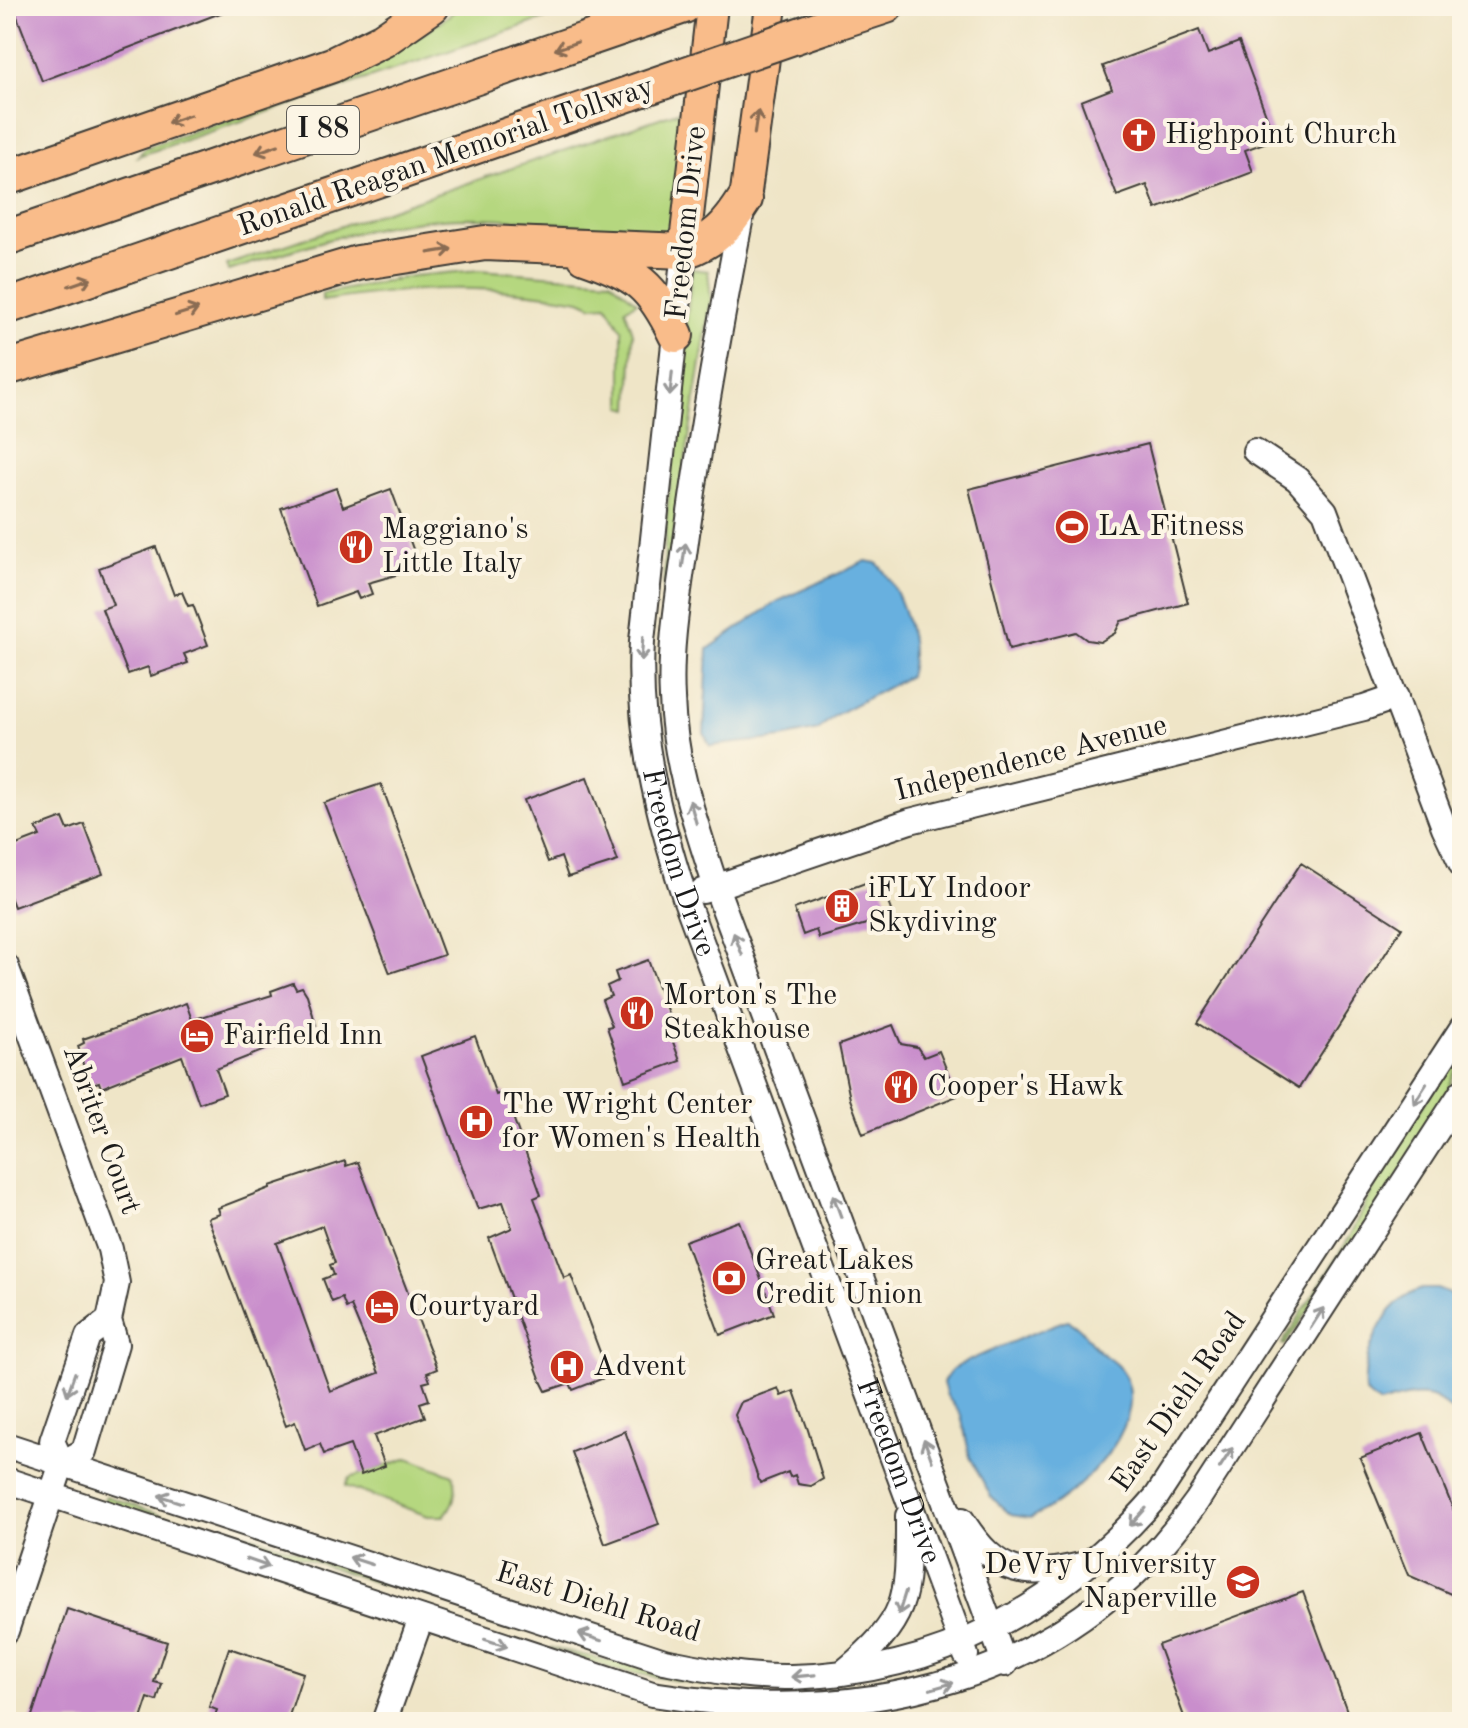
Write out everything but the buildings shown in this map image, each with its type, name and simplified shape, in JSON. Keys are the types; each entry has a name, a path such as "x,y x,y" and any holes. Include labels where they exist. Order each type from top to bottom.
{"highway":[{"path":"253,94 395,6"},
{"path":"6,178 332,65 383,40 432,6"},
{"name":"I 88","path":"6,238 684,6"},
{"name":"Ronald Reagan Memorial Tollway","path":"6,307 886,6"},
{"path":"6,368 358,263 485,243 684,251 704,245 722,233 745,199"},
{"path":"558,246 632,274 659,300 676,335"}],"main road":[{"name":"Freedom Drive","path":"684,251 712,6"},
{"name":"Freedom Drive","path":"745,199 771,6"}],"street":[{"name":"Freedom Drive","path":"745,199 692,493 672,667 674,731 683,775 716,887 941,1484 1005,1664"},
{"name":"Freedom Drive","path":"684,251 640,683 648,769 685,898 974,1676"},
{"path":"1255,451 1297,479 1325,511 1444,827 1462,865"},
{"name":"Independence Avenue","path":"685,898 910,821 1364,708 1396,697"},
{"name":"Abriter Court","path":"6,966 110,1249 117,1283 109,1320 88,1336 52,1441 62,1463 6,1631"},
{"name":"East Diehl Road","path":"6,1445 664,1661 751,1675 790,1677 843,1673 906,1660 961,1643 1062,1588 1135,1521 1179,1466 1462,1028"},
{"path":"6,1480 652,1694 732,1709 787,1711 867,1704 974,1676 1005,1664 1075,1627 1156,1554 1182,1522 1462,1092"},
{"path":"941,1484 975,1540 993,1559 1016,1572 1037,1574 1092,1562"},
{"path":"843,1673 891,1629 899,1614 908,1577 908,1498"},
{"path":"384,1722 421,1618"}],"green space":[{"path":"461,6 582,6 138,156 145,148 350,73 426,32"},
{"path":"686,109 673,228 667,228 665,236 518,220 438,219 347,235 229,271 227,265"},
{"path":"692,269 708,271 711,300 663,600 666,521"},
{"path":"479,270 610,280 637,302 625,309 633,333 630,409 622,407 622,330 607,305 593,306 580,300 482,289 389,292 322,301 322,294 413,276"},
{"path":"1462,1045 1456,1071 1415,1148 1357,1239 1285,1345 1282,1344 1351,1235 1384,1166"},
{"path":"408,1458 453,1475 456,1486 454,1497 444,1516 428,1516 345,1486 349,1478"},
{"path":"106,1496 168,1517 245,1533 384,1580 383,1585 304,1558 223,1541 103,1502"},
{"path":"550,1648 704,1681 704,1685 615,1670"}],"water":[{"path":"866,561 877,563 886,574 906,616 912,648 909,676 835,715 818,730 782,738 710,746 704,733 708,649 778,601"},
{"path":"1422,1289 1437,1289 1462,1299 1462,1423 1434,1398 1405,1397 1379,1404 1365,1392 1367,1362 1378,1331 1396,1305"},
{"path":"1068,1320 1122,1371 1130,1396 1127,1418 1118,1439 1103,1460 1067,1496 1030,1518 1011,1515 991,1497 970,1457 961,1415 947,1396 943,1383 951,1371 962,1364"}],"place":[{"name":"Highpoint Church","path":"1139,135"},
{"name":"LA Fitness","path":"1072,527"},
{"name":"Maggiano's Little Italy","path":"356,547"},
{"name":"iFLY Indoor Skydiving","path":"842,906"},
{"name":"Morton's The Steakhouse","path":"637,1013"},
{"name":"Fairfield Inn","path":"197,1036"},
{"name":"Cooper's Hawk","path":"901,1087"},
{"name":"The Wright Center for Women's Health","path":"476,1122"},
{"name":"Great Lakes Credit Union","path":"729,1278"},
{"name":"Courtyard","path":"382,1307"},
{"name":"Advent","path":"567,1367"},
{"name":"DeVry University Naperville","path":"1243,1582"}]}
